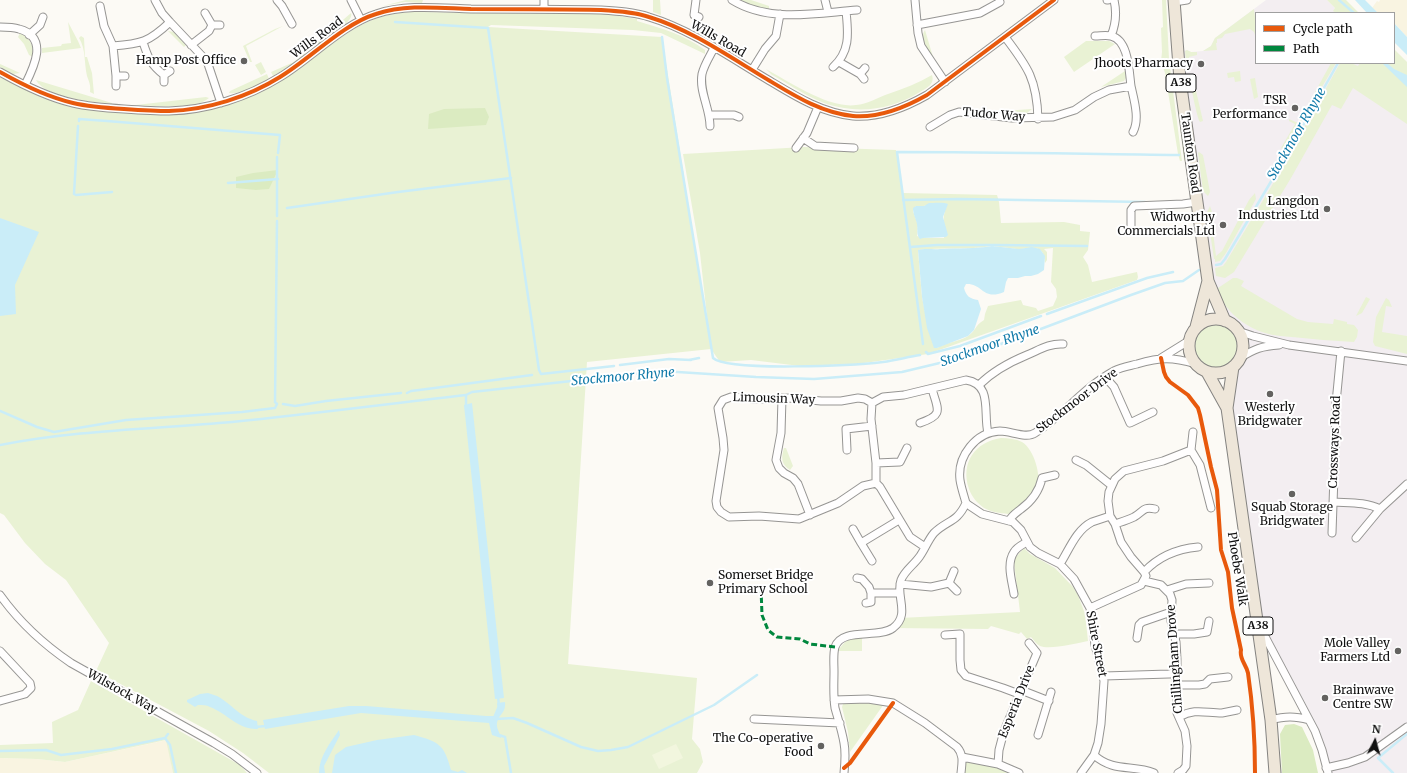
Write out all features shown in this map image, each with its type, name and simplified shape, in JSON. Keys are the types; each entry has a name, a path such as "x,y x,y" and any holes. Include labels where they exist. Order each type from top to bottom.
{"main road":[{"name":"Taunton Road","path":"1174,1 1180,80 1207,278 1225,321"},
{"name":"Taunton Road","path":"1196,328 1207,278"},
{"path":"1196,328 1202,323 1210,320 1217,319 1225,321"},
{"name":"A38","path":"1225,321 1235,327 1243,344 1237,362 1227,408 1271,720 1275,773"},
{"name":"A38","path":"1190,340 1196,328"},
{"path":"1190,340 1190,353 1196,364"},
{"path":"1207,372 1221,373 1237,362"},
{"name":"A38","path":"1196,364 1207,372 1227,408"}],"street":[{"path":"155,0 162,13 208,64 221,103"},
{"path":"277,0 292,24"},
{"path":"351,0 361,20"},
{"path":"544,0 544,9"},
{"path":"695,17 696,0"},
{"path":"733,0 740,5 754,10 780,14 813,14 857,10"},
{"path":"825,0 828,12"},
{"path":"915,0 917,25 921,46 945,82"},
{"name":"Wills Road","path":"0,72 50,96 64,101 84,105 170,111 193,109 221,103 252,92 280,78 343,32 361,20 374,14 403,8 613,10 643,16 676,27 794,95 818,107 854,116 889,112 910,104 927,95 1054,0"},
{"path":"1111,36 1116,16 1114,0"},
{"path":"1174,1 1187,0"},
{"path":"917,25 980,13 990,3 1000,2"},
{"path":"100,6 101,27 113,46 116,86"},
{"path":"833,67 839,62 846,49 846,11"},
{"path":"191,45 216,25 205,13"},
{"path":"752,70 776,36 780,14"},
{"path":"29,35 40,25 43,17"},
{"path":"113,46 143,42 159,32 170,22"},
{"path":"0,27 20,29 29,35 35,42 37,53 36,60 25,85"},
{"path":"1095,36 1111,36 1118,41 1126,51 1137,128"},
{"name":"Tudor Way","path":"1005,37 1030,75 1036,93 1038,119"},
{"path":"143,42 149,61 156,69 166,76"},
{"path":"710,126 710,115 703,92 702,80 704,67 714,48"},
{"path":"839,62 862,76 865,68"},
{"path":"116,76 125,76"},
{"name":"Tudor Way","path":"930,127 950,115 959,112 996,117 1038,119 1053,117 1075,110 1094,97 1109,90 1131,86"},
{"path":"796,148 804,138 813,121 818,107"},
{"path":"710,115 736,114"},
{"path":"804,138 815,146 846,145 854,148"},
{"path":"1131,230 1131,210 1134,206 1197,202"},
{"path":"1238,331 1289,345 1407,361"},
{"name":"Stockmoor Drive","path":"1161,358 1190,340"},
{"path":"979,385 989,375 1017,358 1043,347 1063,344"},
{"path":"1237,362 1253,349 1268,346 1289,345"},
{"name":"Crossways Road","path":"1332,533 1336,403 1340,351"},
{"name":"Stockmoor Drive","path":"988,433 1007,431 1028,435 1033,434 1047,425 1105,377 1121,368 1161,358 1179,359 1196,364"},
{"path":"1105,377 1114,387 1130,423 1153,412"},
{"path":"925,547 910,537 880,487 876,483 872,403 883,397 904,395 966,380 972,381 979,385 985,398 986,425 988,433 972,445 962,460 960,481 966,503 982,514 1010,521 1012,516 1028,504 1036,495 1042,478 1055,475"},
{"path":"920,424 931,420 936,414 936,404 932,388"},
{"name":"Limousin Way","path":"872,403 865,399 858,398 841,401 821,401 782,398 756,399 731,397 723,400 720,404 719,415 724,450 716,501 717,507 725,515 733,517 759,516 799,519 838,503 864,486 876,483"},
{"path":"782,398 781,433 776,460 779,468 793,478 798,484 810,515"},
{"path":"847,450 846,429 872,426"},
{"path":"1193,432 1191,450 1200,465 1211,508"},
{"path":"876,463 900,462 907,448"},
{"path":"1090,608 1141,585 1146,576 1125,549 1115,524 1110,516 1108,501 1111,485 1118,475 1124,471 1162,462 1191,450"},
{"path":"1076,460 1086,465 1111,485"},
{"path":"1356,538 1380,509 1407,484"},
{"path":"1334,502 1372,505 1380,509"},
{"path":"844,773 844,743 834,700 835,647 838,642 848,636 882,633 893,628 901,616 902,606 900,584 903,576 920,557 933,534 958,516 966,503"},
{"path":"1115,524 1136,516 1142,510 1150,508 1155,509"},
{"path":"1060,564 1080,532 1093,522 1110,516"},
{"path":"861,543 899,520"},
{"name":"Shire Street","path":"1010,521 1017,526 1034,550 1060,564 1079,586 1090,608 1095,644 1104,676 1100,730 1094,755 1081,773"},
{"path":"853,529 872,561"},
{"path":"1014,594 1011,561 1016,550 1027,542"},
{"path":"1144,572 1156,560 1167,554 1183,549 1198,547"},
{"path":"949,583 954,571"},
{"path":"857,578 862,579 872,593 871,602 866,603"},
{"name":"Chillingham Drove","path":"1144,581 1157,583 1167,590 1172,600 1171,621 1177,659 1177,668 1174,673 1177,685 1176,706 1185,731 1187,752 1186,766 1178,773"},
{"path":"900,584 931,587 949,583"},
{"path":"949,583 957,591"},
{"path":"1167,590 1186,584 1209,583"},
{"path":"872,593 900,593"},
{"name":"Wilstock Way","path":"0,595 3,605 15,615 32,634 54,652 214,743 257,773"},
{"path":"1137,638 1139,625 1142,622 1172,612"},
{"path":"1174,634 1194,634 1207,632 1209,621"},
{"path":"1258,623 1309,720 1322,750 1327,770 1365,757 1407,727"},
{"path":"945,635 960,634 961,670 966,676 1049,701"},
{"name":"Esperia Drive","path":"998,764 999,750 1004,731 1037,653 1029,643"},
{"path":"0,651 30,683 31,688 25,694 0,701"},
{"path":"1104,676 1174,673"},
{"path":"1177,685 1199,685 1205,684 1210,679 1228,678"},
{"path":"1038,735 1051,692"},
{"path":"834,700 868,700 893,703 925,723 961,751 961,773"},
{"path":"1179,717 1193,711 1222,713 1238,710"},
{"path":"1271,720 1294,716 1309,720"},
{"path":"754,718 840,723"},
{"path":"1094,755 1098,759 1119,769 1141,770 1154,773"},
{"path":"962,757 998,764 1019,773"}],"shaded area":[{"path":"1266,0 1327,0 1335,8 1335,12 1255,12 1255,64 1379,64 1407,92 1407,773 1328,773 1322,750 1258,623 1227,408 1233,367 1240,358 1243,344 1238,331 1230,323 1225,321 1208,281 1178,52 1187,50 1191,52 1203,51 1211,46 1215,38"},
{"path":"1380,0 1407,0 1407,37 1395,24 1395,12 1377,12 1372,8 1377,1 1379,2"},
{"path":"167,740 173,773 0,773 0,758 37,759 65,762"}],"green space":[{"path":"406,0 423,0 422,3 405,2 383,6"},
{"path":"653,0 660,0 661,15 653,12"},
{"path":"741,0 751,0 769,6 769,9 750,6"},
{"path":"1162,0 1166,0 1169,59 1182,161 1180,161 1178,154 1165,73 1161,61 1161,28 1163,27"},
{"path":"1168,0 1185,160 1184,161 1175,82"},
{"path":"1327,0 1346,0 1358,12 1334,12 1333,11 1335,8"},
{"path":"1254,9 1255,35 1250,29 1225,34 1222,38 1217,39 1217,50 1203,51 1211,46 1215,38"},
{"path":"411,12 607,14 637,19 637,21 681,36 705,50 705,54 661,33 633,30 491,25 488,27 662,37 709,335 700,253 683,154 804,147 896,150 903,193 997,195 1001,223 1064,222 1080,225 1080,231 1090,232 1088,250 1083,257 1088,265 1092,282 1137,272 1137,280 928,354 857,364 800,366 751,360 720,362 711,349 587,362 568,664 697,678 692,739 700,749 703,762 697,773 269,773 243,753 209,731 96,671 109,643 66,580 45,564 25,543 4,515 0,513 0,77 55,102 80,108 150,114 193,113 221,107 262,91 303,66 331,44 359,26 392,14","holes":["932,203 936,204 945,211 944,238 923,238 917,236 918,225 913,211 916,206 924,206","992,246 1017,249 1036,248 1042,252 1045,263 1047,260 1047,252 1044,249 1053,248 1051,282 1056,289 1057,297 1053,306 1038,311 1036,308 1023,305 1021,300 988,306 984,320 978,324 971,334 961,340 944,344 937,348 925,312 922,297 918,250"]},
{"path":"351,13 348,22 345,25 288,67 273,76 271,72 294,62"},
{"path":"68,22 81,48 42,53 42,48 61,46 62,44 71,43"},
{"path":"283,26 246,46 252,62 250,62 243,46"},
{"path":"925,30 933,57 923,37"},
{"path":"168,31 174,32 186,45 184,47"},
{"path":"20,33 31,42 33,57 29,55 24,44 18,37"},
{"path":"81,36 84,38 85,57 87,57 92,73 94,94 90,92 84,51 79,38"},
{"path":"1086,41 1109,41 1115,44 1074,72 1064,57"},
{"path":"1395,50 1407,62 1407,124 1353,88 1341,109 1332,105 1291,178 1234,272 1225,278 1216,276 1215,268 1223,266 1226,262 1271,187 1339,64 1353,64 1358,66 1359,64 1395,64"},
{"path":"1185,51 1197,52 1197,55 1189,57 1190,61 1186,62"},
{"path":"261,62 266,72 261,75 255,65"},
{"path":"0,64 20,73 13,74 0,67"},
{"path":"1330,64 1335,64 1285,150 1281,148 1295,124 1289,121 1289,119 1298,123"},
{"path":"766,69 822,99 846,105 864,103 910,86 932,75 933,78 928,87 908,99 882,107 856,109 830,105 817,100 772,75"},
{"path":"1125,71 1126,78 1124,81 1101,87"},
{"path":"1240,71 1241,81 1235,82 1234,77 1228,78 1227,73"},
{"path":"267,74 269,79 255,87 244,91 229,93 230,91"},
{"path":"1255,78 1258,97 1254,99 1250,79"},
{"path":"36,80 112,104 59,95 41,86"},
{"path":"1194,82 1203,121 1200,122 1190,83"},
{"path":"206,97 209,98 203,102 185,106 136,105"},
{"path":"485,108 489,117 486,125 428,129 429,114 444,109"},
{"path":"1032,109 1027,113 1003,112 1003,111"},
{"path":"1199,152 1203,155 1210,192 1208,196 1203,191"},
{"path":"278,170 269,189 256,190 236,188 236,177"},
{"path":"1255,193 1256,199 1226,253 1220,261 1215,262 1207,212 1210,206 1212,212 1211,216 1216,256 1222,251 1249,200"},
{"path":"1233,278 1244,281 1241,286 1297,319 1308,322 1333,324 1334,319 1354,325 1358,330 1357,337 1354,342 1338,341 1268,334 1250,327 1229,310 1220,296 1218,288"},
{"path":"1366,297 1370,299 1362,313 1356,316"},
{"path":"1386,298 1389,300 1392,307 1386,306 1382,332 1407,336 1407,354 1375,346 1373,342 1376,317"},
{"path":"1216,325 1231,331 1237,346 1231,361 1216,367 1201,361 1195,346 1201,331"},
{"path":"1001,438 1009,438 1022,442 1034,457 1038,471 1038,485 1036,490 1024,504 1008,514 993,511 981,506 972,495 967,480 968,462 972,455 984,444"},
{"path":"784,448 786,448 793,466 790,470 782,460"},
{"path":"1024,548 1030,554 1055,568 1073,587 1078,595 1085,614 1088,641 1064,646 1044,647 1036,643 1031,637 1027,639 1021,632 1019,634 991,626 988,629 893,628 900,618 1020,612 1014,562 1016,557"},
{"path":"862,637 862,651 838,651 848,640"},
{"path":"91,681 240,765 247,773 173,773 166,740 65,762 37,759 0,758 0,745 53,743 52,722 78,710"},
{"path":"852,702 884,704 850,752 848,732 842,707 843,704"},
{"path":"1294,724 1302,727 1313,750 1318,773 1282,773 1280,734 1285,725"},
{"path":"676,744 683,758 659,769 652,755"},
{"path":"962,757 1019,773 961,773"}],"water":[{"path":"1355,0 1365,0 1377,12 1366,12"},
{"path":"1395,24 1407,37 1407,55 1395,43"},
{"path":"1383,64 1388,64 1394,69 1407,75 1407,87"},
{"path":"929,203 948,204 943,217 948,235 946,237 920,239 919,237 913,208 916,206 924,206"},
{"path":"0,218 39,232 15,285 16,314 0,316"},
{"path":"992,246 1019,249 1032,247 1040,249 1045,256 1044,270 1031,276 1008,278 1004,292 997,294 987,293 972,284 966,284 964,288 967,295 978,300 981,309 974,330 968,336 934,348 927,328 922,297 918,250"},
{"path":"472,403 504,698 495,699 464,405"},
{"path":"208,693 222,699 245,717 257,721 258,729 245,727 209,706 198,705 195,707 187,702 187,700 200,694"},
{"path":"505,702 504,709 497,723 501,738 492,735 489,723 361,713 265,729 263,720 349,706 495,716 498,711 497,703"},
{"path":"339,730 340,735 324,766 325,773 319,773 319,767 323,756"},
{"path":"414,735 435,742 439,745 446,755 451,770 458,772 462,770 467,773 332,773 335,755 346,747 377,740"}],"waterway":[{"path":"1339,0 1353,12"},
{"path":"395,22 488,28 539,370 541,374 614,366"},
{"path":"662,37 667,78 713,358 724,362 742,365 822,366 883,362 920,355"},
{"name":"Stockmoor Rhyne","path":"1216,265 1221,264 1225,259 1279,168 1337,64"},
{"path":"79,121 79,119 280,135 278,153"},
{"path":"78,126 74,194 112,192"},
{"path":"923,344 897,152 1179,155"},
{"path":"277,157 277,216"},
{"path":"287,208 511,178"},
{"path":"228,183 278,179"},
{"path":"903,200 959,199 1145,202"},
{"path":"0,411 37,427 54,432 126,420 242,412 275,408 277,404 275,402 277,221"},
{"path":"910,247 937,245 1087,246"},
{"name":"Stockmoor Rhyne","path":"466,407 466,395 472,392 662,371 814,379 902,372 969,356 1165,283 1183,281 1199,270"},
{"path":"1047,314 1147,278 1173,272"},
{"path":"926,352 928,354 960,346 1041,316"},
{"path":"620,365 669,359 691,360 689,360 699,358"},
{"path":"407,393 411,391 532,375"},
{"path":"283,404 295,406 401,393"},
{"path":"0,445 57,436 115,430 232,422 466,395"},
{"path":"496,719 513,718 581,747 598,751 611,750 628,747 714,705 757,675"},
{"name":"Stockmoor Rhyne","path":"494,718 499,706 498,696"},
{"path":"255,727 266,726"},
{"path":"0,751 46,750 61,755 112,749 165,738 168,734"},
{"path":"1393,773 1378,758 1407,734"},
{"name":"Stockmoor Rhyne","path":"499,735 505,737 511,773"},
{"path":"165,738 170,745 176,773"}],"marked path":[{"path":"761,588 762,615 768,630 773,634 777,637 800,639 810,644 835,647"}],"cycle path":[{"path":"0,72 45,94 79,104 105,108 169,111 183,110 227,101 254,91 291,70 327,42 351,26 364,19 387,11 423,7 601,10 638,14 681,29 809,103 820,108 842,114 862,116 892,111 927,95 1054,0"},
{"name":"Phoebe Walk","path":"1161,358 1166,377 1170,382 1188,395 1198,408 1217,490 1221,550 1228,572 1232,608 1241,656 1248,673 1250,686 1255,748 1255,773"},
{"path":"844,768 850,763 893,703"}],"place":[{"name":"Hamp Post Office","path":"244,61"},
{"name":"Jhoots Pharmacy","path":"1201,64"},
{"name":"TSR Performance","path":"1295,108"},
{"name":"Langdon Industries Ltd","path":"1327,209"},
{"name":"Widworthy Commercials Ltd","path":"1223,225"},
{"name":"Westerly Bridgwater","path":"1270,394"},
{"name":"Squab Storage Bridgwater","path":"1292,494"},
{"name":"Somerset Bridge Primary School","path":"710,583"},
{"name":"Mole Valley Farmers Ltd","path":"1398,651"},
{"name":"Brainwave Centre SW","path":"1325,698"},
{"name":"The Co-operative Food","path":"821,746"}]}
